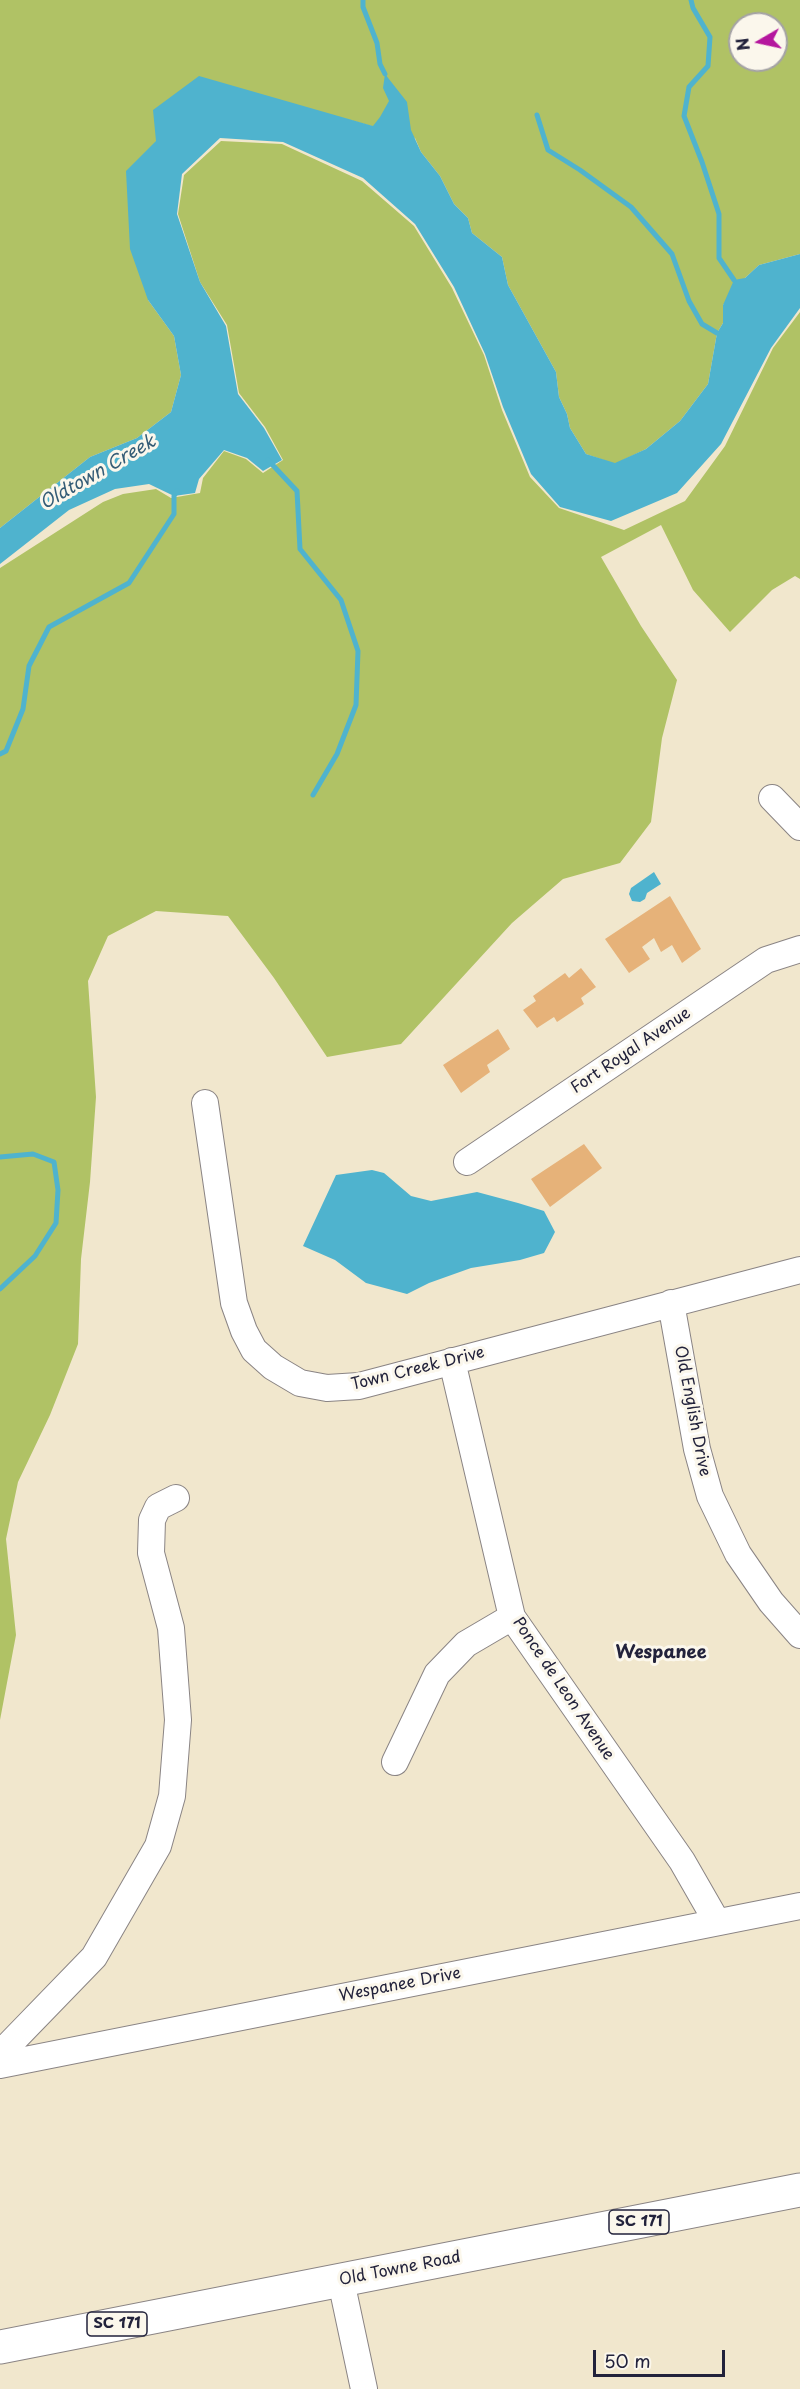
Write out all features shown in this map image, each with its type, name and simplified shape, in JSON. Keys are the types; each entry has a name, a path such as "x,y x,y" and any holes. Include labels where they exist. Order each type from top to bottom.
{"main road":[{"name":"Old Towne Road","path":"0,2347 800,2190"}],"street":[{"path":"772,798 800,827"},
{"name":"Fort Royal Avenue","path":"467,1162 766,960 800,949"},
{"name":"Town Creek Drive","path":"205,1103 234,1303 254,1350 273,1367 300,1383 327,1388 359,1386 800,1270"},
{"name":"Old English Drive","path":"671,1303 697,1449 710,1496 738,1554 771,1602 800,1635"},
{"name":"Ponce de Leon Avenue","path":"452,1361 512,1617 682,1862 717,1922"},
{"path":"0,2054 94,1957 158,1845 172,1796 178,1720 171,1628 151,1553 152,1520 158,1507 176,1498"},
{"path":"394,1762 437,1674 466,1644 512,1617"},
{"name":"Wespanee Drive","path":"0,2066 800,1906"},
{"path":"341,2281 364,2389"}],"green space":[{"path":"0,0 800,0 800,254 759,265 723,305 723,323 717,333 708,384 680,421 646,449 615,464 586,454 570,428 567,414 559,397 556,372 508,285 502,257 472,233 468,218 454,204 440,176 421,152 415,138 328,114 156,141 148,300 174,336 181,375 171,412 137,438 90,457 0,528"},
{"path":"221,141 282,144 362,181 414,226 452,288 484,355 502,410 530,477 559,508 624,530 685,501 725,446 773,348 800,312 800,579 795,576 772,590 730,632 693,590 661,525 601,557 641,626 677,680 662,738 651,822 620,863 563,879 512,923 401,1044 327,1057 274,978 228,916 156,911 108,936 88,981 96,1097 90,1182 81,1259 78,1344 50,1415 18,1482 6,1539 16,1635 0,1720 0,568 103,502 123,494 156,489 171,498 200,493 203,478 224,451 246,459 263,473 283,460 265,427 239,393 227,325 200,282 178,214 184,175"}],"water":[{"name":"Oldtown Creek","path":"385,74 407,102 411,130 421,152 440,176 454,204 468,218 472,233 502,257 508,285 556,372 559,397 567,414 570,428 586,454 615,463 646,449 680,421 708,384 717,333 723,323 723,305 734,280 745,278 759,265 800,254 800,308 771,348 721,444 677,493 611,521 560,507 531,474 503,407 485,354 454,287 415,224 363,178 283,142 220,138 182,174 177,214 200,282 226,326 238,394 264,428 282,460 263,471 247,458 224,450 199,479 195,493 174,496 149,484 115,489 69,510 0,564 0,528 90,457 137,438 171,412 181,375 174,336 148,300 130,249 126,171 156,141 153,110 199,76 373,126 389,101 383,88"},
{"path":"654,872 661,884 647,893 645,899 640,902 632,901 629,894 631,888"},
{"path":"372,1170 384,1173 411,1196 431,1201 477,1192 544,1211 555,1232 544,1253 520,1260 471,1268 429,1283 407,1294 366,1283 335,1260 303,1246 336,1175"}],"building":[{"path":"670,896 701,949 682,963 672,945 661,952 654,938 642,947 650,959 629,973 605,939"},
{"path":"581,968 596,987 581,998 584,1004 557,1022 554,1017 537,1028 523,1010 536,1001 533,996 565,973 569,978"},
{"path":"498,1029 510,1049 487,1065 490,1072 461,1093 443,1065"},
{"path":"584,1144 602,1168 550,1207 531,1179"}],"waterway":[{"path":"363,0 363,7 377,43 380,64 385,74"},
{"path":"691,0 693,8 710,37 708,66 689,87 684,116 719,214 719,258 734,280"},
{"path":"537,115 548,150 631,207 672,254 689,301 702,324 717,333"},
{"path":"268,460 297,491 300,549 341,600 358,651 356,705 337,754 313,795"},
{"path":"0,754 6,751 23,709 29,666 49,627 129,583 174,514 174,496 177,491"},
{"path":"0,1157 33,1154 54,1162 58,1190 56,1223 35,1256 0,1289"}],"district":[{"name":"Wespanee","path":"661,1653"}]}
